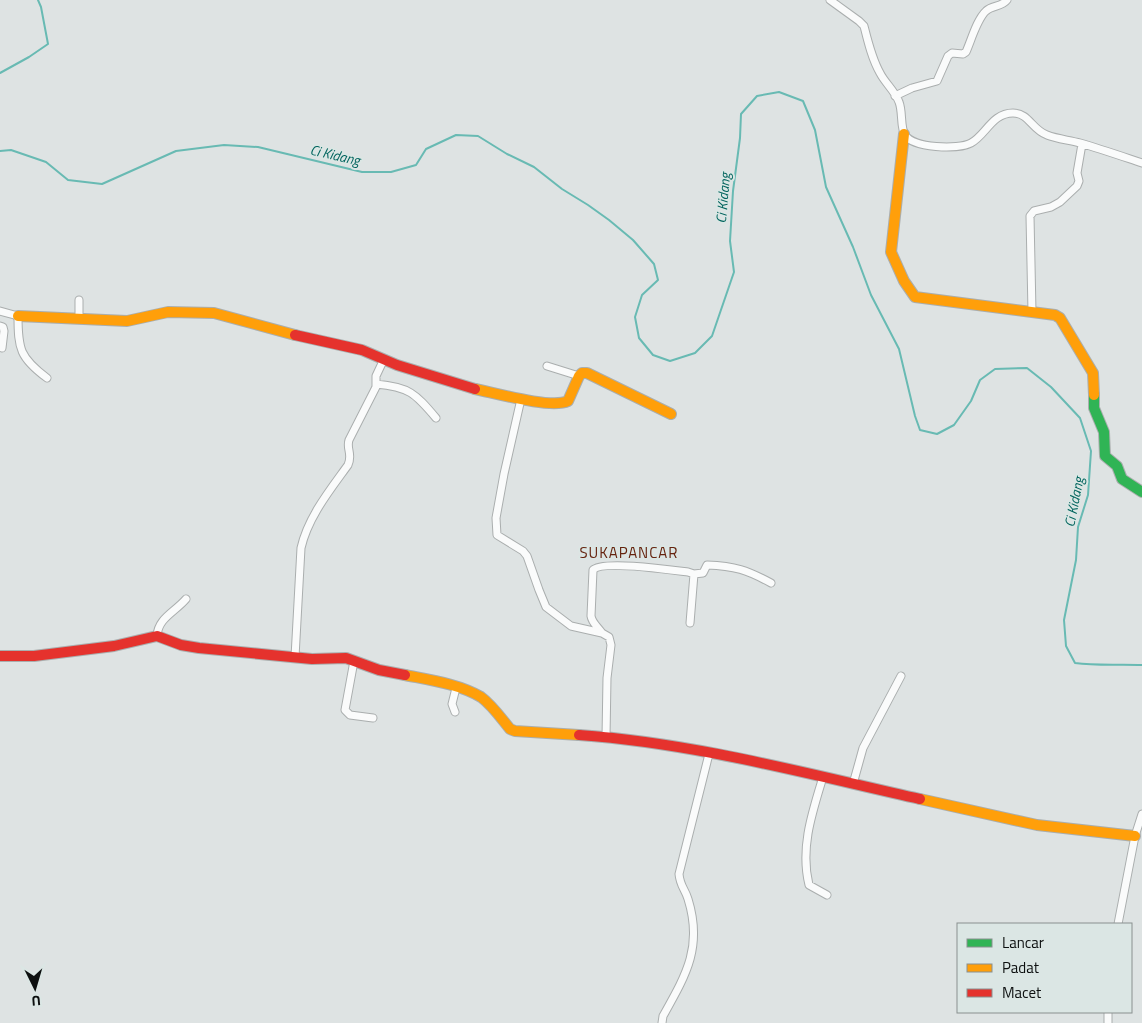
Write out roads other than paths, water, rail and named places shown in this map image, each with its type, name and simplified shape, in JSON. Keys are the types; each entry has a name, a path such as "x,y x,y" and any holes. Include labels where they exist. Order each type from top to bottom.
{"street":[{"path":"830,0 862,24 878,70 900,103 904,134 891,252 895,263 913,294 922,299 1055,315 1062,320 1093,375 1094,408 1104,432 1106,458 1117,466 1122,479 1142,492"},
{"path":"895,96 912,88 937,81 948,56 952,53 963,54 966,52 985,12 1005,3 1007,0"},
{"path":"904,134 914,142 937,146 966,146 975,141 999,117 1011,113 1026,116 1036,129 1046,135 1142,163"},
{"path":"1032,312 1030,216 1034,211 1051,207 1060,202 1077,186 1079,181 1077,172 1082,144"},
{"path":"78,300 79,319"},
{"path":"0,311 18,316 127,321 168,312 214,313 291,334 362,350 384,360 463,386 521,399 556,404 564,403 568,401 579,376 582,373 592,375 671,414"},
{"path":"18,316 20,351 28,362 47,378"},
{"path":"0,326 4,329 2,348"},
{"path":"295,657 303,538 317,509 351,458 348,447 349,440 376,386 376,376 384,360"},
{"path":"547,366 579,376"},
{"path":"376,384 393,386 411,392 436,418"},
{"path":"521,399 496,518 497,535 525,554 546,607 571,626 602,633 609,637 611,645 607,678 606,737"},
{"path":"602,633 592,620 593,570 596,567 624,566 694,574 703,573 707,565 732,566 750,572 771,583"},
{"path":"690,623 694,574"},
{"path":"157,636 162,621 186,599"},
{"path":"0,656 34,656 114,646 157,636 180,646 315,659 344,657 379,670 456,688 480,697 495,709 510,729 516,732 606,737 674,746 1037,825 1135,836"},
{"path":"354,661 345,710 350,715 373,718"},
{"path":"853,784 863,748 900,676"},
{"path":"455,712 452,704 456,688"},
{"path":"662,1023 688,967 694,944 688,898 680,884 679,874 709,754"},
{"path":"823,777 814,805 805,850 809,885 827,895"},
{"path":"1118,923 1135,836 1142,814"}],"waterway":[{"name":"Ci Kidang","path":"0,73 48,44 38,0"},
{"name":"Ci Kidang","path":"0,151 11,150 46,162 68,180 102,184 176,151 224,145 258,147 362,172 391,172 416,165 426,149 456,135 478,136 507,154 534,167 562,189 609,220 633,240 654,264 658,280 642,295 635,317 639,338 653,355 670,361 695,353 712,336 734,272 730,241 741,114 757,96 779,92 803,101 815,130 826,187 853,247 871,295 899,349 920,430 937,434 954,425 971,401 980,380 995,369 1027,368 1051,387 1080,418 1091,451 1088,495 1078,527 1076,560 1064,620 1066,646 1075,663 1142,665"}],"district":[{"name":"SUKAPANCAR","path":"629,553"}]}
